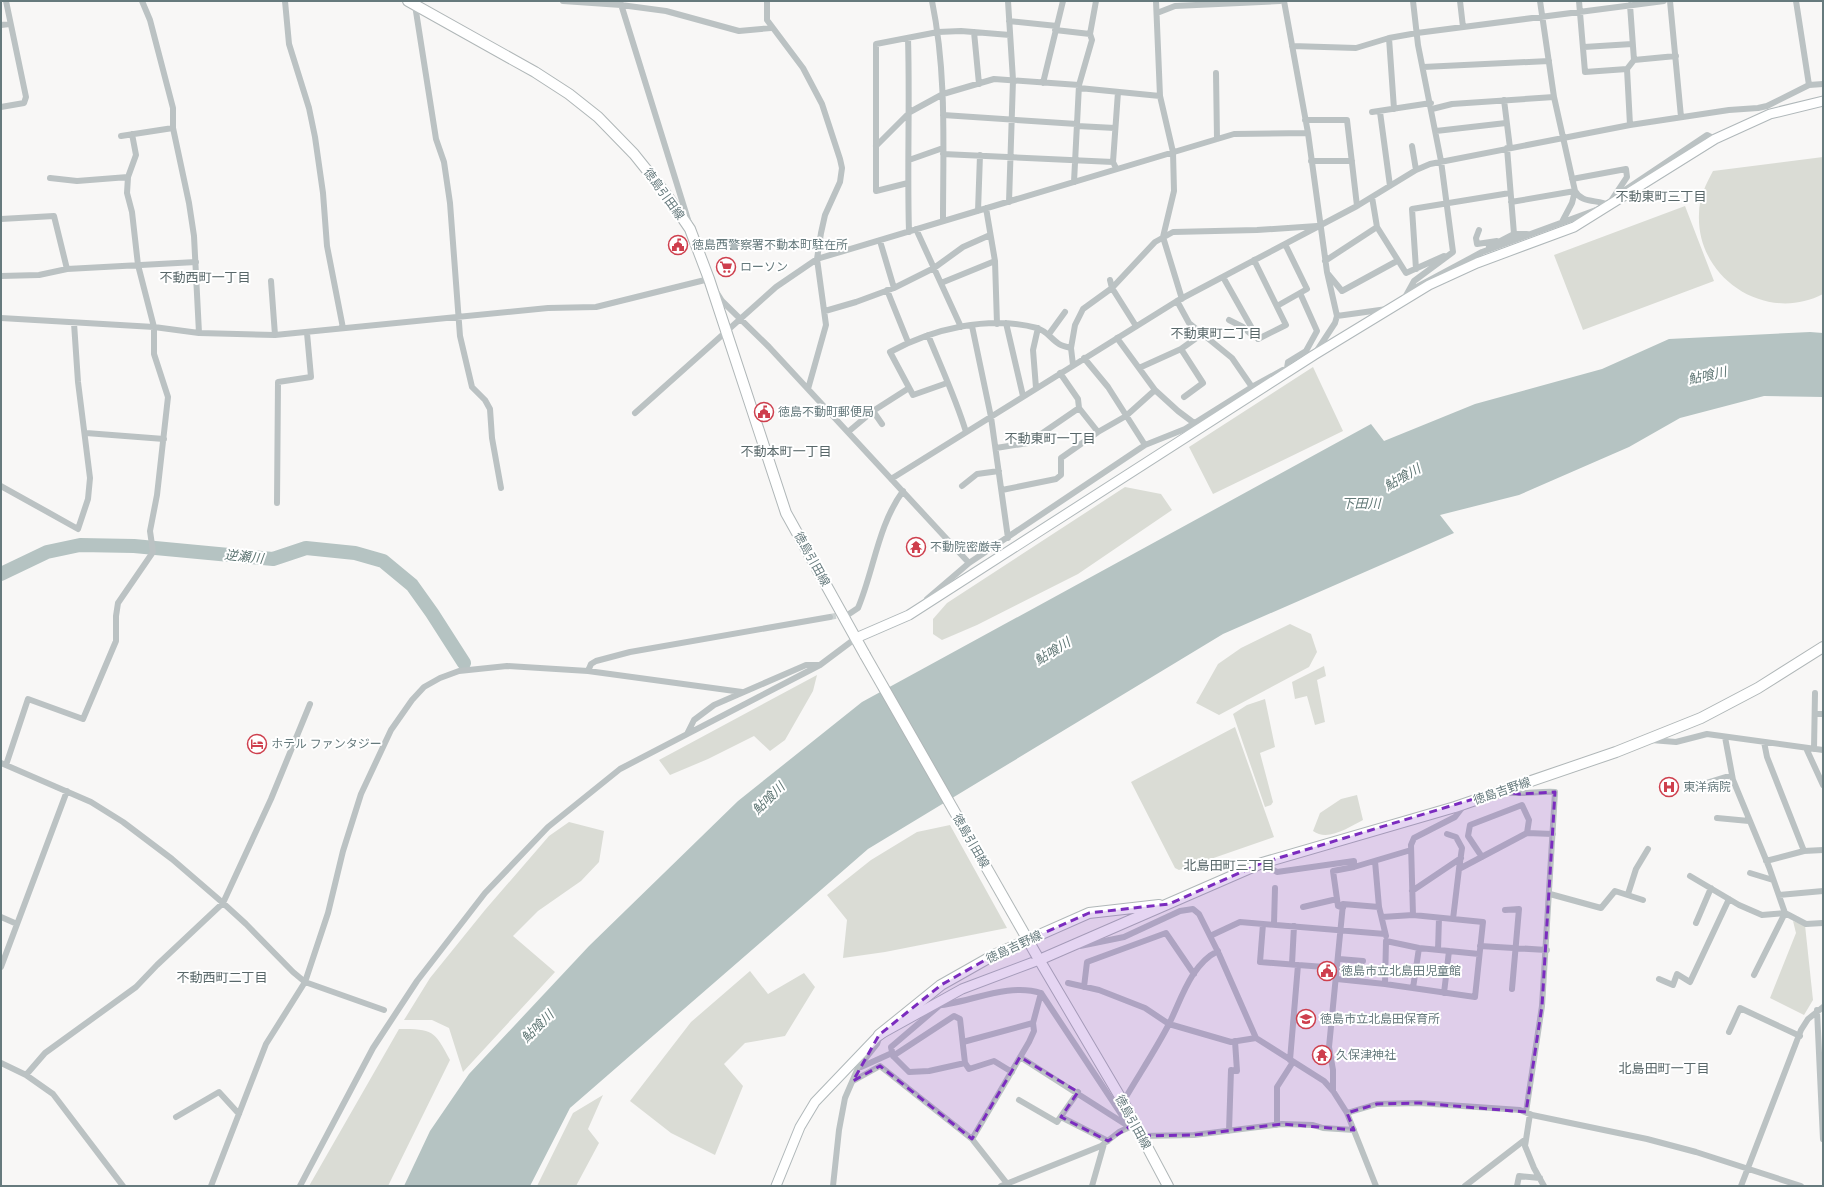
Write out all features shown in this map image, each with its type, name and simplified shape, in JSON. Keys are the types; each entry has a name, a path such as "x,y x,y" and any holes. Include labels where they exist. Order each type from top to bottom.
{"main road":[{"name":"徳島引田線","path":"413,2 535,72 569,94 598,117 634,154 666,194 690,229 709,279 786,513 865,655 1038,958 1123,1102 1133,1126 1141,1136 1168,1186"},
{"name":"徳島吉野線","path":"1038,958 1063,949 1262,863 1466,803 1647,739 1701,718 1758,688 1823,647"},
{"name":"徳島吉野線","path":"880,1035 941,985 994,955 1089,913 1169,904"}],"street":[{"path":"1,107 24,103 26,97 6,1"},
{"path":"142,1 150,20 172,108 174,128 189,203 196,262 199,332"},
{"path":"285,1 289,44 309,108 315,137 323,193 327,246 343,328"},
{"path":"563,1 620,3 666,11 739,31 772,28"},
{"path":"767,1 766,14 772,28 803,68 822,104 842,168 840,182 825,215 817,259 826,324 808,389"},
{"path":"932,1 938,32 943,94 943,222"},
{"path":"1008,1 1013,80 1009,202"},
{"path":"1043,83 1063,1"},
{"path":"1074,182 1079,87 1092,40 1090,34 1096,1"},
{"path":"1156,1 1160,96 1173,152 1174,191 1163,237 1179,300 1189,323 1232,358 1252,387"},
{"path":"1157,13 1175,6 1186,4 1280,1"},
{"path":"1284,1 1308,133 1325,261 1337,316 1336,323 1314,355"},
{"path":"1413,1 1423,67 1442,161 1453,252"},
{"path":"1460,1 1463,27"},
{"path":"1540,1 1554,97 1575,192 1578,196 1587,201 1611,202"},
{"path":"1579,1 1585,72 1627,69"},
{"path":"1292,46 1356,48 1389,38 1417,33 1622,4 1630,5 1664,1"},
{"path":"1670,1 1681,117"},
{"path":"1796,1 1809,85"},
{"path":"413,2 436,139 445,169 455,257 458,317 472,387 485,400 490,409 492,438 501,488"},
{"path":"620,3 690,229"},
{"path":"1630,5 1634,60 1627,69 1630,125"},
{"path":"1009,21 1090,34"},
{"path":"1,25 10,24"},
{"path":"908,183 876,191 876,44 938,32 974,32 1010,35"},
{"path":"974,32 978,84"},
{"path":"908,38 910,112 908,183 909,232"},
{"path":"1389,38 1394,109"},
{"path":"1584,47 1632,44"},
{"path":"1634,60 1676,56"},
{"path":"1423,67 1549,61"},
{"path":"1216,73 1216,139"},
{"path":"876,146 910,112 943,94 994,79 1160,96"},
{"path":"300,1186 373,1048 417,981 485,893 548,827 620,769 820,665 856,638 909,615 1300,366 1314,355 1392,309 1429,285 1477,263 1574,227 1611,202 1809,85 1823,84"},
{"path":"1117,169 1113,162 1118,92"},
{"path":"1372,112 1452,104 1554,97"},
{"path":"1504,100 1510,202 1514,234"},
{"path":"891,479 1072,365 1179,300 1357,206 1416,170 1442,161 1630,125 1681,117 1769,110 1823,102"},
{"path":"1380,112 1390,186"},
{"path":"943,115 1115,128"},
{"path":"1305,120 1347,120 1357,206"},
{"path":"1436,131 1506,123"},
{"path":"121,136 174,128"},
{"path":"635,414 726,330 776,287 817,259 1234,134 1308,133"},
{"path":"132,134 136,155 128,177 127,193 132,212 138,266 154,327 154,354 168,397 164,439 150,531 153,552 118,603 116,616 116,641 83,719 28,698 4,764 91,802 123,822 172,859 223,903 246,924 292,972 305,982 384,1010"},
{"path":"1412,146 1416,170"},
{"path":"909,160 943,151 980,155 1113,162"},
{"path":"978,211 980,155"},
{"path":"1311,162 1352,161"},
{"path":"1477,263 1482,252 1532,234 1611,202 1627,177 1626,169 1572,179"},
{"path":"50,178 77,181 128,177"},
{"path":"1416,269 1412,209 1510,192"},
{"path":"1510,202 1575,192"},
{"path":"1562,222 1572,203 1575,192"},
{"path":"1372,197 1377,227 1397,261 1406,273 1453,252"},
{"path":"986,208 995,261 997,324"},
{"path":"1,219 54,216 67,269"},
{"path":"1072,365 1071,348 1075,325 1083,309 1112,288 1155,242 1163,237 1173,232 1257,230 1320,226"},
{"path":"1325,261 1377,227"},
{"path":"916,229 961,327"},
{"path":"1479,230 1476,238 1477,244 1499,240 1514,234 1532,234"},
{"path":"825,311 856,302 894,288 934,268 963,247 990,235"},
{"path":"880,240 894,288"},
{"path":"1402,302 1415,288 1482,252 1499,240"},
{"path":"1277,306 1307,289 1285,244"},
{"path":"1402,302 1414,281 1453,252"},
{"path":"1254,260 1286,325 1258,340"},
{"path":"941,283 995,261"},
{"path":"1327,272 1342,292 1397,261"},
{"path":"1,276 39,275 67,269 196,262"},
{"path":"1223,277 1258,340"},
{"path":"1,318 154,327 199,332 275,335 548,308 596,307 709,279 722,301 741,318 808,389 969,563"},
{"path":"1110,280 1112,288 1136,326"},
{"path":"271,281 275,335"},
{"path":"887,290 908,342"},
{"path":"1287,368 1288,362 1306,350 1317,331 1300,293"},
{"path":"1337,316 1392,309"},
{"path":"1049,334 1065,312"},
{"path":"1229,320 1243,327 1258,340"},
{"path":"1,486 78,529 88,499 90,478 86,433 78,382 74,323"},
{"path":"947,383 913,396 890,352 908,342 928,335 961,327 1006,323 1038,328 1049,334 1060,344 1071,348"},
{"path":"1006,323 1023,396"},
{"path":"972,326 991,417 1008,538"},
{"path":"1036,388 1033,350 1038,328"},
{"path":"277,503 278,382 311,377 307,332"},
{"path":"1139,368 1181,349 1202,334"},
{"path":"928,335 947,383 958,404 966,432"},
{"path":"1117,338 1155,390 1194,423"},
{"path":"1181,349 1203,383 1184,397"},
{"path":"1084,358 1108,387 1145,445"},
{"path":"909,615 969,563 1145,445 1186,429 1252,387 1287,368 1300,366"},
{"path":"1060,373 1078,399 1079,408 1098,432"},
{"path":"848,432 874,411 909,388"},
{"path":"1002,490 1056,479 1061,475 1061,458 1098,432 1126,416 1155,390"},
{"path":"996,448 1028,444 1079,408"},
{"path":"874,411 882,424"},
{"path":"86,433 164,439"},
{"path":"962,486 977,474 999,471"},
{"path":"849,614 858,608 883,530 894,503 903,491"},
{"path":"588,671 591,664 596,661 630,652 830,617"},
{"path":"687,734 694,720 714,705 806,664 820,665"},
{"path":"211,1186 266,1044 305,982 328,913 343,851 361,794 391,730 412,700 424,687 440,678 459,671 507,666 588,671 742,692"},
{"path":"1814,749 1815,693"},
{"path":"26,1076 45,1053 136,987 157,964 223,903 271,799 310,704"},
{"path":"1815,714 1823,714"},
{"path":"1647,739 1676,742 1707,734 1823,750"},
{"path":"1725,737 1732,775 1779,894 1784,913 1754,975"},
{"path":"1764,742 1770,764 1804,851"},
{"path":"1806,748 1823,785"},
{"path":"1816,770 1823,770"},
{"path":"1693,787 1732,775"},
{"path":"1,967 67,791"},
{"path":"1500,791 1519,794 1541,791 1555,792 1547,950 1542,1006 1525,1146 1544,1186"},
{"path":"1413,915 1411,845 1414,838 1455,817 1466,803"},
{"path":"1482,857 1468,836 1470,825 1522,806 1529,820 1527,833"},
{"path":"1717,818 1749,820"},
{"path":"1459,869 1527,833 1554,834"},
{"path":"1446,834 1456,837 1462,848 1453,919"},
{"path":"1628,894 1636,869 1648,849"},
{"path":"1343,908 1338,906 1333,871 1354,867 1411,850"},
{"path":"1766,860 1804,851 1823,850"},
{"path":"1412,891 1460,858"},
{"path":"1262,863 1277,872 1354,860 1354,867"},
{"path":"1375,861 1380,907 1386,938 1385,984"},
{"path":"1750,873 1773,880"},
{"path":"1690,876 1729,899 1762,915 1784,913 1806,924 1823,923"},
{"path":"1274,924 1275,888"},
{"path":"1696,923 1711,888"},
{"path":"1550,894 1601,908 1615,891 1643,900"},
{"path":"1779,894 1823,891"},
{"path":"1303,907 1337,898"},
{"path":"1659,979 1672,985 1677,974 1690,982 1729,899"},
{"path":"1333,1091 1333,1070 1330,1047 1342,930 1343,904 1380,907"},
{"path":"1505,910 1520,906 1512,989"},
{"path":"1063,949 1124,937 1180,911 1193,909 1199,914 1218,951 1256,1038 1324,1081 1333,1091 1347,1112 1376,1186"},
{"path":"1337,979 1385,984 1475,998 1483,922 1413,915 1382,916"},
{"path":"1,917 17,924"},
{"path":"1438,950 1439,918"},
{"path":"1210,936 1240,922 1274,924 1342,930 1386,938 1419,948 1479,954"},
{"path":"1263,924 1260,962 1338,968"},
{"path":"1277,1125 1277,1087 1291,1061 1295,965 1294,926"},
{"path":"1084,987 1087,962 1166,933 1194,974"},
{"path":"1480,946 1547,950"},
{"path":"1413,988 1419,948"},
{"path":"1123,1102 1169,1024 1194,974 1208,956 1218,951"},
{"path":"1444,993 1449,951"},
{"path":"776,1186 800,1127 815,1102 880,1035 935,1006 962,989 1038,958"},
{"path":"1339,959 1363,961"},
{"path":"1068,983 1099,990 1145,1008 1169,1024 1231,1042 1256,1038"},
{"path":"965,1063 929,1071 909,1072 892,1054 890,1047 935,1006 988,994 1029,989 1040,993 1133,1126"},
{"path":"972,1139 1012,1072 1034,1031 1033,1023 1040,993"},
{"path":"1740,1186 1800,1036 1801,1030 1808,1019 1817,1010 1823,1007"},
{"path":"1729,1032 1740,1008 1800,1036"},
{"path":"1817,1010 1823,1135"},
{"path":"858,1068 892,1054 954,1016 960,1019 965,1063 969,1069 994,1060 1012,1072"},
{"path":"963,1042 1033,1023"},
{"path":"833,1186 839,1130 845,1098 858,1068 877,1044 880,1035"},
{"path":"1229,1130 1231,1070 1237,1071 1235,1041"},
{"path":"1020,1057 1133,1126"},
{"path":"1,1063 26,1076 53,1094 123,1186"},
{"path":"853,1081 880,1066 972,1139 1006,1185 1106,1142 1133,1126"},
{"path":"176,1117 219,1092 239,1114"},
{"path":"1019,1100 1057,1122 1078,1092"},
{"path":"1347,1112 1377,1104 1419,1103 1520,1110 1696,1152 1746,1170 1801,1186"},
{"path":"1061,1117 1106,1142"},
{"path":"1141,1136 1194,1135 1277,1125 1313,1125 1323,1128 1354,1130"},
{"path":"1466,1186 1526,1139"},
{"path":"1092,1186 1106,1142"},
{"path":"1517,1186 1519,1176 1540,1178"}],"highlighted area":[{"path":"1500,791 1519,794 1555,792 1542,1006 1526,1112 1419,1103 1377,1104 1347,1113 1354,1130 1282,1124 1194,1135 1141,1136 1135,1123 1108,1141 1061,1117 1078,1092 1020,1057 972,1139 880,1066 853,1081 879,1035 941,985 994,955 1089,913 1169,904 1262,863"}],"shaded area":[{"path":"1823,157 1823,294 1801,302 1779,303 1758,299 1738,289 1722,275 1709,258 1701,237 1699,214 1700,202 1705,186 1713,171"},
{"path":"1685,206 1714,281 1583,330 1554,255"},
{"path":"1313,367 1343,431 1213,494 1189,447"},
{"path":"1125,487 1161,494 1172,510 1078,574 977,625 942,640 933,634 933,619 947,603"},
{"path":"1290,624 1311,634 1317,652 1309,667 1219,715 1196,703 1218,664 1241,648"},
{"path":"1324,666 1326,676 1317,680 1325,722 1315,725 1307,696 1295,699 1292,682"},
{"path":"817,675 813,691 785,740 770,751 754,736 708,759 670,775 659,760"},
{"path":"1265,699 1275,747 1260,753 1273,802 1271,805 1265,807 1233,714 1247,705"},
{"path":"1235,727 1274,837 1179,870 1175,868 1131,782"},
{"path":"1357,795 1363,820 1332,834 1325,835 1313,831 1320,813 1341,799"},
{"path":"569,822 604,831 599,862 581,881 538,911 513,936 555,972 463,1072 449,1028 432,1020 404,1020 430,978 485,910 549,836"},
{"path":"950,825 1007,928 885,952 843,958 847,920 827,895 871,860 917,832"},
{"path":"1793,921 1805,925 1813,1000 1804,1015 1770,998 1796,933"},
{"path":"750,971 768,994 804,973 815,987 785,1036 745,1043 724,1064 743,1086 715,1155 671,1133 630,1101 691,1022"},
{"path":"399,1029 419,1030 431,1033 440,1042 450,1060 388,1186 309,1186"},
{"path":"603,1095 588,1129 599,1143 576,1186 537,1186 573,1113"}],"water":[{"name":"下田川","path":"1810,332 1823,333 1823,397 1764,396 1680,418 1629,447 1519,495 1440,515 1454,533 1223,634 868,849 570,1108 530,1186 404,1186 430,1131 469,1074 589,946 738,801 862,702 1371,424 1384,441 1475,404 1602,369 1669,339"}],"waterway":[{"name":"逆瀬川","path":"1,574 47,552 80,545 134,546 273,559 306,548 355,553 383,561 412,585 464,663"}],"tunnel":[{"path":"830,617 846,614"}],"place":[{"name":"徳島西警察署不動本町駐在所","path":"678,245"},
{"name":"ローソン","path":"726,267"},
{"name":"徳島不動町郵便局","path":"764,412"},
{"name":"不動院密厳寺","path":"916,547"},
{"name":"ホテル ファンタジー","path":"257,744"},
{"name":"東洋病院","path":"1669,787"},
{"name":"徳島市立北島田児童館","path":"1327,971"},
{"name":"徳島市立北島田保育所","path":"1306,1019"},
{"name":"久保津神社","path":"1322,1055"}],"district":[{"name":"不動東町三丁目","path":"1661,196"},
{"name":"不動西町一丁目","path":"205,277"},
{"name":"不動東町二丁目","path":"1216,333"},
{"name":"不動東町一丁目","path":"1050,438"},
{"name":"不動本町一丁目","path":"786,451"},
{"name":"北島田町三丁目","path":"1229,865"},
{"name":"不動西町二丁目","path":"222,977"},
{"name":"北島田町一丁目","path":"1664,1068"}],"water label":[{"name":"鮎喰川","path":"1707,375"},
{"name":"鮎喰川","path":"1402,477"},
{"name":"鮎喰川","path":"1052,651"},
{"name":"鮎喰川","path":"768,798"},
{"name":"鮎喰川","path":"537,1026"}]}
